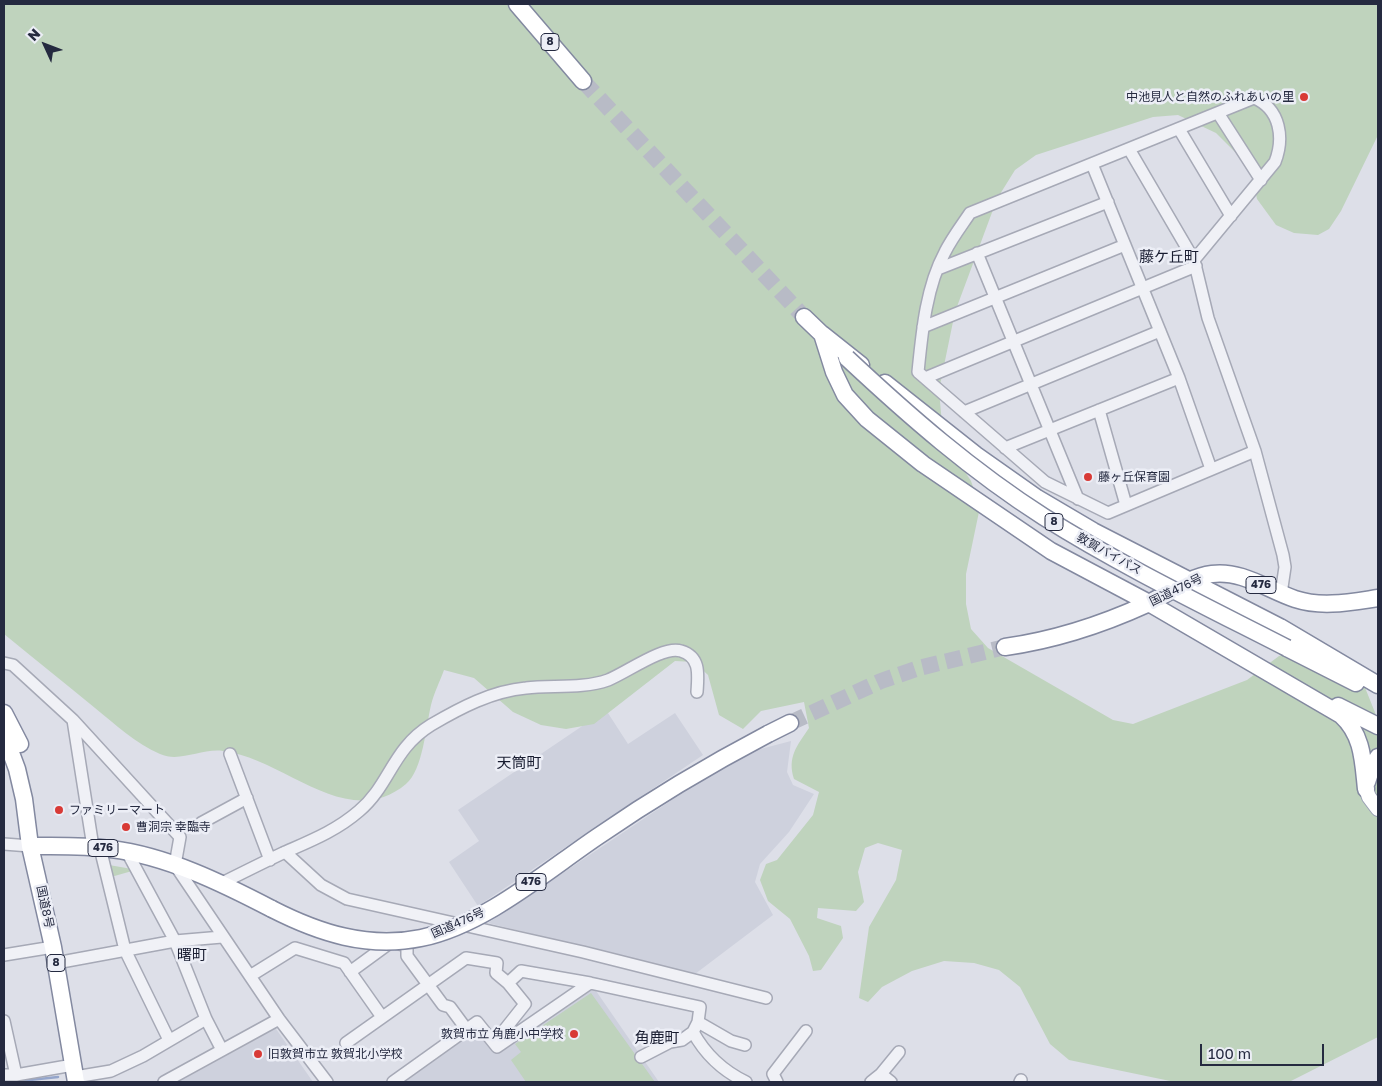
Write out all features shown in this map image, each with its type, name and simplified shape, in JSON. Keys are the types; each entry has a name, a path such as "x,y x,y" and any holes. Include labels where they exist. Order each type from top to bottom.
{"highway":[{"name":"8","path":"517,4 582,81"},
{"name":"敦賀バイパス","path":"804,317 961,458 1043,516 1169,587 1378,696"},
{"path":"822,334 839,384 853,406 884,434 958,489 1022,533 1097,577 1149,603 1331,709 1348,722 1359,740 1366,789"},
{"path":"848,357 1012,482 1065,515 1280,627 1378,685"},
{"name":"国道476号","path":"1005,647 1065,636 1149,603 1191,580 1212,574 1234,575 1295,599 1322,604 1378,598"},
{"path":"1272,675 1378,726"},
{"path":"4,713 20,745 29,774 37,820 37,831 30,846 19,832 10,776 4,758"},
{"name":"国道476号","path":"30,846 97,848 127,852 175,865 222,883 312,928 366,942 402,941 437,934 486,911 679,783 790,723"},
{"name":"国道8号","path":"4,734 19,776 30,846 54,955 73,1078"},
{"path":"1366,789 1372,767 1378,758"}],"main road":[{"path":"1366,789 1369,797 1378,809"}],"street":[{"path":"925,378 1142,288 1195,263 1275,162 1281,146 1280,133 1273,114 1261,101 1254,98 1129,150 970,212 944,252 938,269 923,327 918,372 1044,482 1108,513 1254,451"},
{"path":"1218,113 1261,180"},
{"path":"1179,129 1231,216"},
{"path":"1129,150 1195,263 1208,318 1254,451 1283,555 1284,567 1281,594"},
{"path":"1092,164 1179,378 1211,469"},
{"path":"938,269 1108,202"},
{"path":"923,327 996,299 1125,245"},
{"path":"977,253 1078,500"},
{"path":"964,412 1160,330"},
{"path":"1005,448 1179,378"},
{"path":"1099,410 1126,505"},
{"path":"222,883 285,852 328,834 360,811 378,791 395,760 411,740 430,726 478,700 524,688 595,683 608,680 667,651 679,650 688,654 698,667 697,692"},
{"path":"4,663 13,665 73,720 180,837 175,865 279,1019 327,1082"},
{"path":"73,720 97,848 124,950 169,1040"},
{"path":"230,754 270,860"},
{"path":"200,823 246,798"},
{"path":"4,844 30,846"},
{"path":"127,852 175,941 206,1019 222,1050"},
{"path":"285,852 321,885 347,899 583,952 766,998"},
{"path":"4,955 54,955 124,950 175,941 222,937"},
{"path":"350,972 391,942 407,946 407,956 443,1005 450,1007 467,1030"},
{"path":"250,976 295,948 344,963 382,1017"},
{"path":"346,1043 466,958 497,963 496,973 508,983 525,1004 494,1044"},
{"path":"508,983 521,971 590,983 700,1008 695,1027 682,1040 670,1042 641,1057"},
{"path":"393,1082 477,1022 497,1047 590,983"},
{"path":"4,1021 10,1075 73,1078 112,1077 169,1040 206,1019"},
{"path":"164,1082 279,1019"},
{"path":"695,1027 745,1045"},
{"path":"695,1027 701,1046 734,1076 746,1082"},
{"path":"777,1082 773,1074 806,1031"},
{"path":"870,1082 881,1074 899,1052"},
{"path":"881,1074 891,1082"}],"shaded area":[{"path":"606,710 628,744 675,713 703,755 478,906 449,862 479,841 458,810"},
{"path":"791,741 787,772 793,785 814,794 789,832 760,864 755,882 773,915 695,974 488,923 724,765 753,751"},
{"name":"敦賀市立 角鹿小中学校","path":"594,988 659,1082 403,1082 477,1029 496,1052 588,989"},
{"name":"旧敦賀市立 敦賀北小学校","path":"274,1026 313,1082 170,1082"}],"green space":[{"path":"4,4 1378,4 1378,135 1341,211 1329,229 1318,235 1294,233 1276,225 1257,199 1252,174 1235,152 1216,133 1178,115 1153,117 1036,155 1015,170 997,199 955,312 939,390 942,424 956,458 971,481 980,507 966,574 966,604 971,629 988,648 1113,720 1133,724 1247,680 1279,656 1304,648 1364,685 1378,720 1378,1037 1289,1082 1175,1082 1069,1060 1050,1044 1020,987 999,970 974,963 944,961 912,971 882,987 868,1002 859,998 869,927 896,880 902,850 878,843 865,848 858,872 864,902 856,911 818,908 817,918 841,926 843,938 821,970 813,971 809,956 790,919 768,901 760,880 766,864 777,860 813,815 819,792 794,779 792,771 794,752 809,728 804,702 761,711 743,729 719,715 708,675 694,662 675,661 594,724 566,729 541,725 513,712 474,678 444,670 431,705 420,758 412,777 406,784 384,797 361,800 338,797 246,756 223,751 207,751 175,757 160,754 126,733 4,634"},
{"path":"109,865 132,869 132,871 111,877"},
{"name":"敦賀市立 角鹿小中学校","path":"591,993 655,1082 526,1082 511,1060 521,1052 515,1044"}],"waterway":[{"path":"11,1082 58,1077"}],"tunnel":[{"path":"583,81 804,317"},
{"path":"790,723 881,681 919,668 1005,647"}],"place":[{"name":"中池見人と自然のふれあいの里","path":"1304,97"},
{"name":"藤ヶ丘保育園","path":"1088,477"},
{"name":"ファミリーマート","path":"59,810"},
{"name":"曹洞宗 幸臨寺","path":"126,827"},
{"name":"敦賀市立 角鹿小中学校","path":"574,1034"},
{"name":"旧敦賀市立 敦賀北小学校","path":"258,1054"}],"district":[{"name":"藤ケ丘町","path":"1169,257"},
{"name":"天筒町","path":"519,763"},
{"name":"曙町","path":"192,955"},
{"name":"角鹿町","path":"657,1038"}]}
